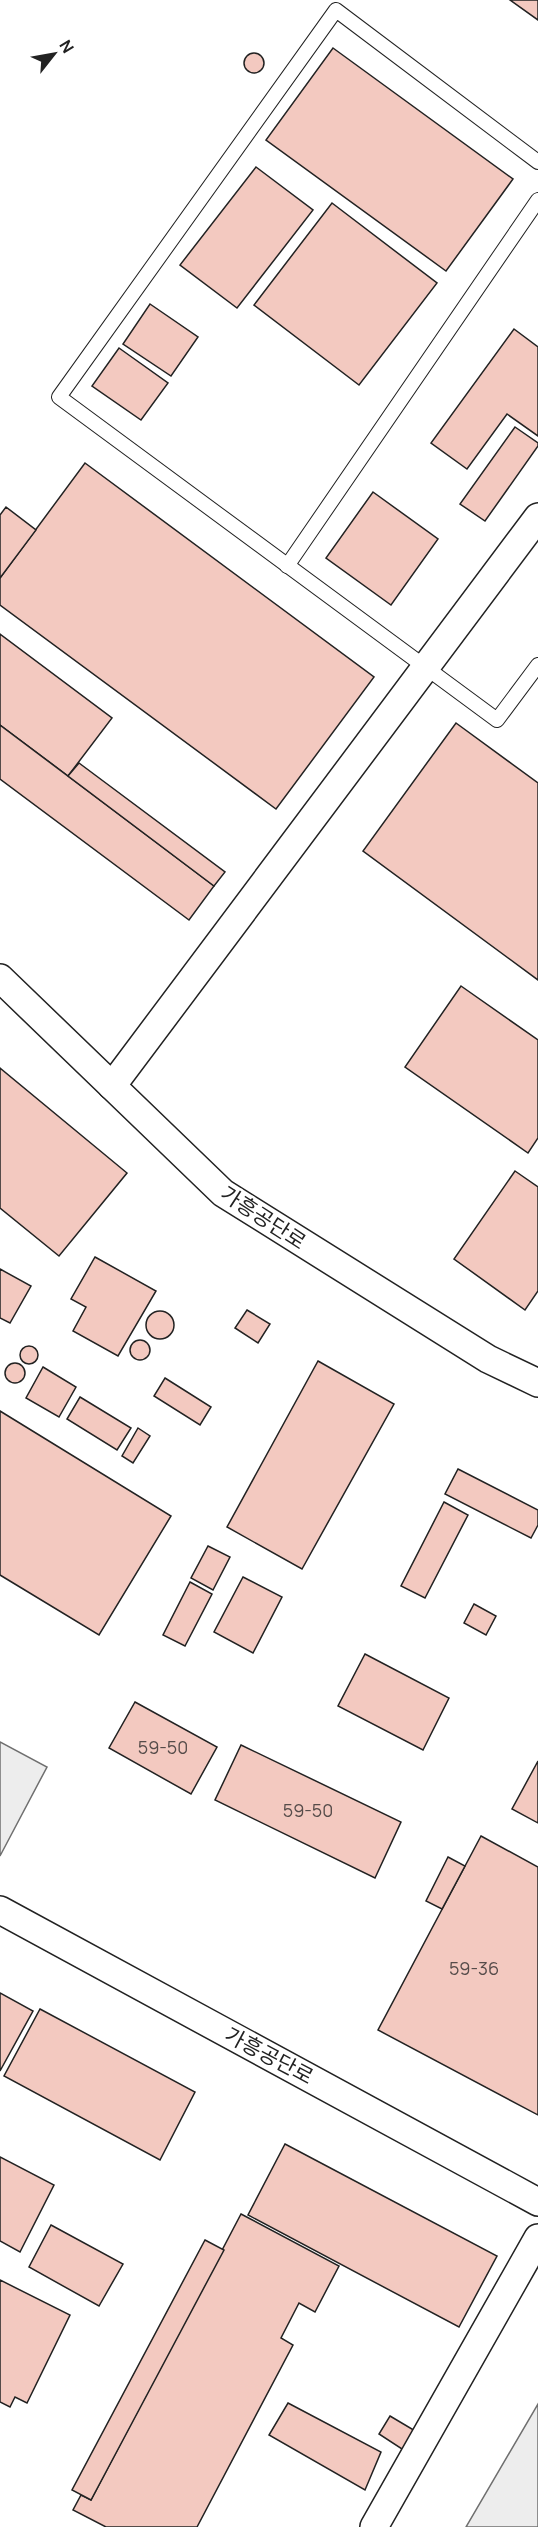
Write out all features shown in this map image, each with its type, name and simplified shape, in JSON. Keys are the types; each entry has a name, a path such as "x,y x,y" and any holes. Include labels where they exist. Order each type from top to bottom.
{"street":[{"path":"112,1086 538,517"},
{"name":"가흥공단로","path":"0,978 222,1194 488,1359 538,1383"},
{"name":"가흥공단로","path":"0,1910 538,2202"},
{"path":"374,2527 538,2238"}],"lane":[{"path":"538,162 336,10 59,397 497,720 538,665"},
{"path":"287,566 538,200"}],"shaded area":[{"path":"0,1742 47,1767 0,1856"},
{"path":"538,2404 538,2527 466,2527"}],"building":[{"path":"510,0 538,0 538,20"},
{"path":"333,48 513,179 446,271 266,140"},
{"path":"254,53 261,56 264,63 261,70 254,73 247,70 244,63 247,56"},
{"path":"256,167 313,210 237,308 180,265"},
{"path":"332,203 437,283 359,385 254,305"},
{"path":"150,304 198,337 171,376 123,344"},
{"path":"514,329 538,347 538,436 507,414 467,469 431,443"},
{"path":"119,348 168,383 141,420 92,386"},
{"path":"515,427 538,443 538,446 485,521 460,504"},
{"path":"85,463 374,677 276,809 0,605 0,578"},
{"path":"373,492 438,539 391,605 326,558"},
{"path":"6,507 36,530 0,578 0,515"},
{"path":"0,634 112,718 68,776 0,725"},
{"path":"456,723 538,783 538,980 363,851"},
{"path":"0,725 214,886 189,920 0,779"},
{"path":"79,763 225,872 214,886 68,776"},
{"path":"461,986 538,1040 538,1138 528,1153 405,1067"},
{"path":"0,1068 127,1173 59,1256 0,1208"},
{"path":"515,1171 538,1187 538,1291 525,1310 454,1259"},
{"path":"95,1257 156,1291 118,1356 73,1331 86,1307 71,1299"},
{"path":"0,1269 31,1286 10,1323 0,1318"},
{"path":"247,1310 270,1324 258,1343 235,1328"},
{"path":"160,1311 170,1315 174,1325 170,1335 160,1339 150,1335 146,1325 150,1315"},
{"path":"140,1340 147,1343 150,1350 147,1357 140,1360 133,1357 130,1350 133,1343"},
{"path":"29,1346 35,1349 38,1355 35,1361 29,1364 23,1361 20,1355 23,1349"},
{"path":"318,1361 394,1404 302,1569 227,1527"},
{"path":"15,1363 22,1366 25,1373 22,1380 15,1383 8,1380 5,1373 8,1366"},
{"path":"43,1367 76,1387 59,1417 26,1398"},
{"path":"165,1378 211,1407 200,1425 154,1396"},
{"path":"80,1397 131,1428 117,1450 67,1419"},
{"path":"0,1411 171,1516 99,1635 0,1575"},
{"path":"138,1428 150,1436 133,1463 122,1456"},
{"path":"458,1469 538,1510 538,1525 531,1538 445,1494"},
{"path":"444,1502 468,1515 425,1598 401,1586"},
{"path":"208,1546 230,1557 213,1590 191,1578"},
{"path":"243,1577 282,1597 253,1653 214,1632"},
{"path":"190,1582 212,1594 185,1646 163,1635"},
{"path":"474,1604 496,1616 486,1635 464,1623"},
{"path":"365,1654 449,1698 423,1750 338,1706"},
{"path":"135,1702 217,1747 191,1794 109,1748"},
{"path":"241,1745 401,1822 375,1878 215,1800"},
{"path":"538,1761 538,1823 512,1809"},
{"path":"481,1836 538,1867 538,2115 378,2030"},
{"path":"448,1857 465,1866 442,1909 426,1901"},
{"path":"0,1993 33,2011 0,2071"},
{"path":"40,2009 195,2092 160,2160 4,2076"},
{"path":"285,2144 497,2256 459,2327 248,2215"},
{"path":"0,2157 54,2185 20,2252 0,2241"},
{"path":"241,2214 339,2266 315,2312 299,2303 281,2338 293,2345 197,2527 106,2527 73,2510 81,2495 91,2500"},
{"path":"51,2225 123,2264 99,2306 29,2267"},
{"path":"205,2240 224,2250 91,2500 72,2490"},
{"path":"0,2280 70,2315 27,2403 15,2397 10,2407 0,2402"},
{"path":"288,2403 381,2452 365,2490 269,2435"},
{"path":"390,2416 417,2432 405,2451 379,2434"}]}
